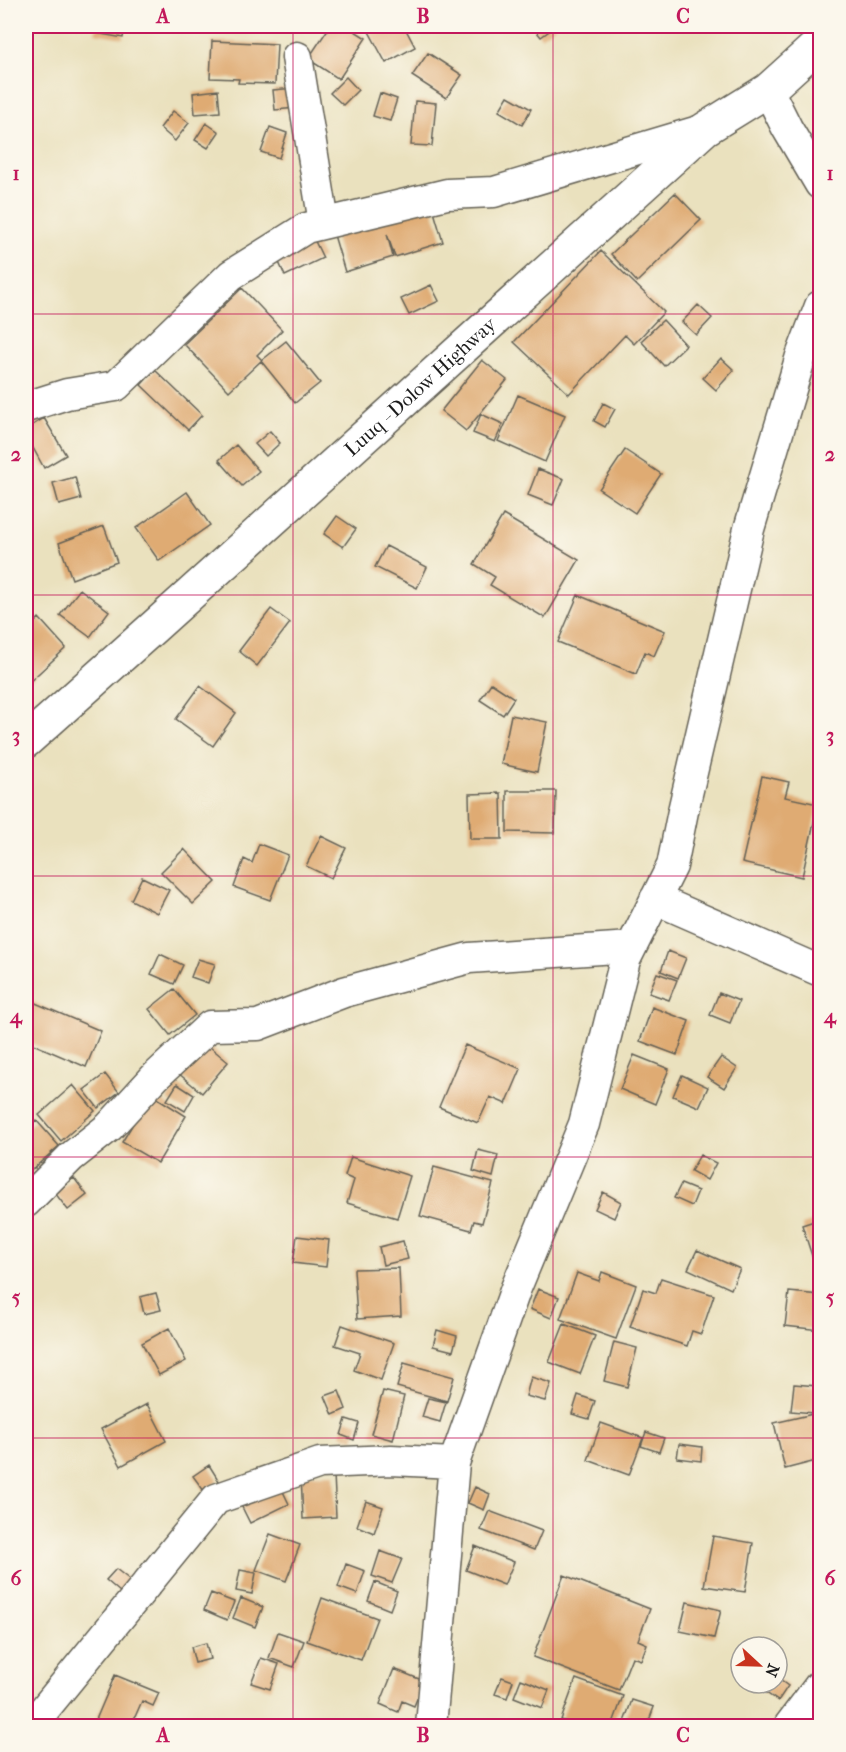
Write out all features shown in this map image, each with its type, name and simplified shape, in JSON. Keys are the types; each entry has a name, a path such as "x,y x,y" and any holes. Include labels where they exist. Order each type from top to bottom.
{"main road":[{"name":"Luuq - Dolow Highway","path":"26,741 705,129 768,90 820,43"}],"street":[{"path":"297,57 324,223"},
{"path":"768,90 820,184"},
{"path":"26,406 67,394 116,386 231,275 306,228 447,194 494,192 705,129"},
{"path":"431,1726 454,1463 516,1288 584,1124 625,960 672,866 749,529 801,356 820,306"},
{"path":"655,899 820,971"},
{"path":"26,1202 71,1157 110,1127 155,1077 210,1026 258,1025 344,992 469,958 631,947"},
{"path":"26,1726 43,1711 216,1499 320,1463 391,1460 454,1463"},
{"path":"789,1726 820,1685"}],"building":[{"path":"97,26 125,26 123,38 95,33"},
{"path":"330,26 347,26 366,38 339,79 308,59"},
{"path":"366,26 404,26 415,47 386,63"},
{"path":"532,26 556,26 541,37"},
{"path":"212,41 277,44 275,84 238,83 239,79 210,78"},
{"path":"428,53 462,75 446,98 412,76"},
{"path":"346,77 358,90 343,105 330,93"},
{"path":"295,88 297,108 275,110 273,90"},
{"path":"218,90 220,112 195,114 193,93"},
{"path":"380,93 397,99 390,121 373,116"},
{"path":"508,96 531,109 522,125 499,111"},
{"path":"415,101 436,103 432,146 411,145"},
{"path":"173,111 189,123 175,141 160,128"},
{"path":"206,123 219,132 208,148 195,140"},
{"path":"270,127 287,133 279,158 261,152"},
{"path":"675,193 701,220 637,282 611,254"},
{"path":"432,205 443,242 395,257 387,234 393,257 345,272 334,235"},
{"path":"312,235 323,258 285,276 275,253"},
{"path":"601,251 664,312 634,344 625,335 569,394 514,342"},
{"path":"431,285 439,301 409,315 401,299"},
{"path":"242,288 282,330 257,355 262,360 229,391 184,344"},
{"path":"698,305 712,318 696,335 682,322"},
{"path":"663,320 686,345 664,366 641,341"},
{"path":"286,341 320,383 295,403 261,361"},
{"path":"721,358 734,370 716,390 703,378"},
{"path":"482,360 507,380 466,431 441,411"},
{"path":"155,370 202,415 188,430 141,385"},
{"path":"518,395 565,415 545,462 498,441"},
{"path":"603,403 615,409 605,427 594,421"},
{"path":"481,414 503,424 495,442 473,433"},
{"path":"44,418 66,455 44,468 26,435 26,429"},
{"path":"270,431 280,443 266,456 255,444"},
{"path":"236,445 259,471 242,486 219,460"},
{"path":"625,450 661,474 635,513 599,489"},
{"path":"538,469 564,479 553,505 528,495"},
{"path":"75,477 81,499 59,505 53,483"},
{"path":"187,492 210,525 159,561 136,528"},
{"path":"503,515 579,560 545,618 490,585 495,577 474,564"},
{"path":"337,516 356,529 343,547 324,534"},
{"path":"104,526 117,562 72,579 59,543"},
{"path":"386,546 427,567 417,588 375,567"},
{"path":"80,589 109,611 90,637 60,615"},
{"path":"578,595 665,631 654,656 645,652 636,674 558,642"},
{"path":"271,609 290,623 257,666 239,651"},
{"path":"39,618 66,648 26,685 26,631"},
{"path":"491,683 514,698 503,715 480,700"},
{"path":"200,686 236,713 213,746 176,719"},
{"path":"511,715 547,722 537,772 501,764"},
{"path":"762,776 789,782 785,797 818,804 802,877 742,863"},
{"path":"507,791 556,791 555,833 507,832"},
{"path":"501,793 502,839 470,839 469,794"},
{"path":"321,836 346,848 331,878 306,866"},
{"path":"259,844 288,855 270,900 234,887 244,859 252,863"},
{"path":"184,849 216,882 193,904 161,872"},
{"path":"142,877 169,890 157,913 131,900"},
{"path":"668,951 686,958 678,978 661,971"},
{"path":"160,954 183,965 174,984 151,974"},
{"path":"198,959 215,964 208,983 191,977"},
{"path":"657,973 677,980 669,1000 649,993"},
{"path":"174,989 195,1015 170,1035 149,1009"},
{"path":"719,993 739,1001 730,1023 710,1015"},
{"path":"26,999 101,1031 86,1067 26,1041"},
{"path":"652,1007 689,1021 677,1055 640,1041"},
{"path":"204,1042 228,1062 202,1093 178,1073"},
{"path":"465,1045 521,1069 506,1104 490,1097 478,1123 439,1107"},
{"path":"634,1055 669,1069 655,1104 620,1089"},
{"path":"721,1057 737,1068 724,1088 707,1077"},
{"path":"105,1074 119,1092 98,1108 84,1090"},
{"path":"682,1075 708,1087 699,1107 673,1096"},
{"path":"177,1084 194,1095 185,1111 167,1100"},
{"path":"73,1085 95,1111 61,1141 39,1115"},
{"path":"151,1094 186,1116 158,1163 122,1142"},
{"path":"36,1120 59,1146 26,1175 26,1129"},
{"path":"478,1150 498,1155 493,1177 473,1171"},
{"path":"700,1155 716,1163 707,1180 691,1171"},
{"path":"351,1157 410,1176 397,1218 347,1203 354,1180 345,1176"},
{"path":"434,1167 493,1183 482,1223 474,1221 471,1230 420,1216"},
{"path":"74,1178 87,1195 68,1210 55,1193"},
{"path":"681,1184 698,1191 692,1206 674,1198"},
{"path":"603,1192 621,1202 614,1218 595,1209"},
{"path":"820,1219 820,1257 813,1259 802,1225"},
{"path":"297,1236 329,1240 326,1267 293,1263"},
{"path":"403,1241 408,1259 383,1265 379,1247"},
{"path":"697,1250 740,1269 731,1289 688,1269"},
{"path":"399,1268 401,1316 357,1319 354,1269"},
{"path":"602,1272 636,1285 616,1339 560,1319 577,1273 599,1281"},
{"path":"661,1278 714,1295 701,1334 692,1331 687,1346 630,1327 643,1289 656,1293"},
{"path":"538,1289 559,1297 551,1318 530,1309"},
{"path":"789,1292 820,1295 820,1330 785,1326"},
{"path":"156,1293 161,1310 144,1314 140,1297"},
{"path":"564,1324 595,1336 580,1374 549,1362"},
{"path":"342,1325 394,1343 381,1380 354,1370 360,1353 335,1345"},
{"path":"169,1328 186,1361 159,1375 142,1343"},
{"path":"437,1330 457,1336 453,1351 433,1346"},
{"path":"614,1342 637,1348 627,1387 604,1381"},
{"path":"404,1363 454,1377 447,1401 397,1387"},
{"path":"531,1377 551,1383 545,1401 526,1396"},
{"path":"794,1384 817,1386 814,1413 791,1411"},
{"path":"339,1391 346,1409 333,1415 325,1396"},
{"path":"383,1391 404,1396 393,1440 371,1434"},
{"path":"578,1395 595,1401 589,1419 572,1414"},
{"path":"428,1398 446,1402 440,1422 422,1417"},
{"path":"147,1404 166,1441 121,1466 101,1429"},
{"path":"813,1414 820,1445 820,1460 785,1469 774,1423"},
{"path":"346,1419 359,1423 354,1440 341,1435"},
{"path":"601,1423 643,1438 629,1475 588,1460"},
{"path":"646,1432 664,1438 659,1452 641,1446"},
{"path":"679,1444 702,1447 701,1461 677,1458"},
{"path":"209,1465 219,1481 204,1491 193,1476"},
{"path":"334,1474 336,1517 303,1519 301,1475"},
{"path":"278,1481 289,1504 250,1523 239,1501"},
{"path":"475,1487 490,1494 484,1510 468,1503"},
{"path":"366,1501 383,1507 374,1533 357,1526"},
{"path":"489,1511 542,1531 534,1550 481,1530"},
{"path":"270,1534 300,1545 286,1581 256,1570"},
{"path":"713,1536 753,1543 745,1592 704,1586"},
{"path":"475,1546 514,1562 504,1585 466,1570"},
{"path":"380,1551 402,1559 392,1583 372,1576"},
{"path":"346,1564 365,1571 357,1594 338,1587"},
{"path":"116,1569 130,1580 120,1592 106,1580"},
{"path":"240,1570 256,1573 252,1594 236,1591"},
{"path":"564,1575 650,1609 638,1640 647,1644 641,1660 632,1657 619,1690 533,1657"},
{"path":"375,1582 397,1591 390,1610 368,1601"},
{"path":"211,1593 234,1602 227,1620 204,1610"},
{"path":"241,1598 263,1607 255,1627 233,1618"},
{"path":"322,1598 377,1618 361,1660 307,1641"},
{"path":"687,1602 721,1610 714,1638 680,1631"},
{"path":"278,1632 304,1641 294,1667 269,1658"},
{"path":"206,1643 210,1659 195,1663 191,1647"},
{"path":"261,1658 279,1664 270,1689 251,1683"},
{"path":"394,1669 424,1681 414,1706 402,1701 398,1712 380,1704"},
{"path":"115,1675 159,1693 153,1706 142,1701 131,1726 107,1726 95,1722"},
{"path":"502,1677 513,1681 507,1698 495,1694"},
{"path":"521,1679 549,1690 542,1708 514,1697"},
{"path":"576,1679 623,1696 612,1726 579,1726 561,1720"},
{"path":"769,1695 782,1695 778,1701"},
{"path":"632,1700 654,1707 647,1726 624,1722"},
{"path":"820,1708 820,1726 805,1726"}]}
